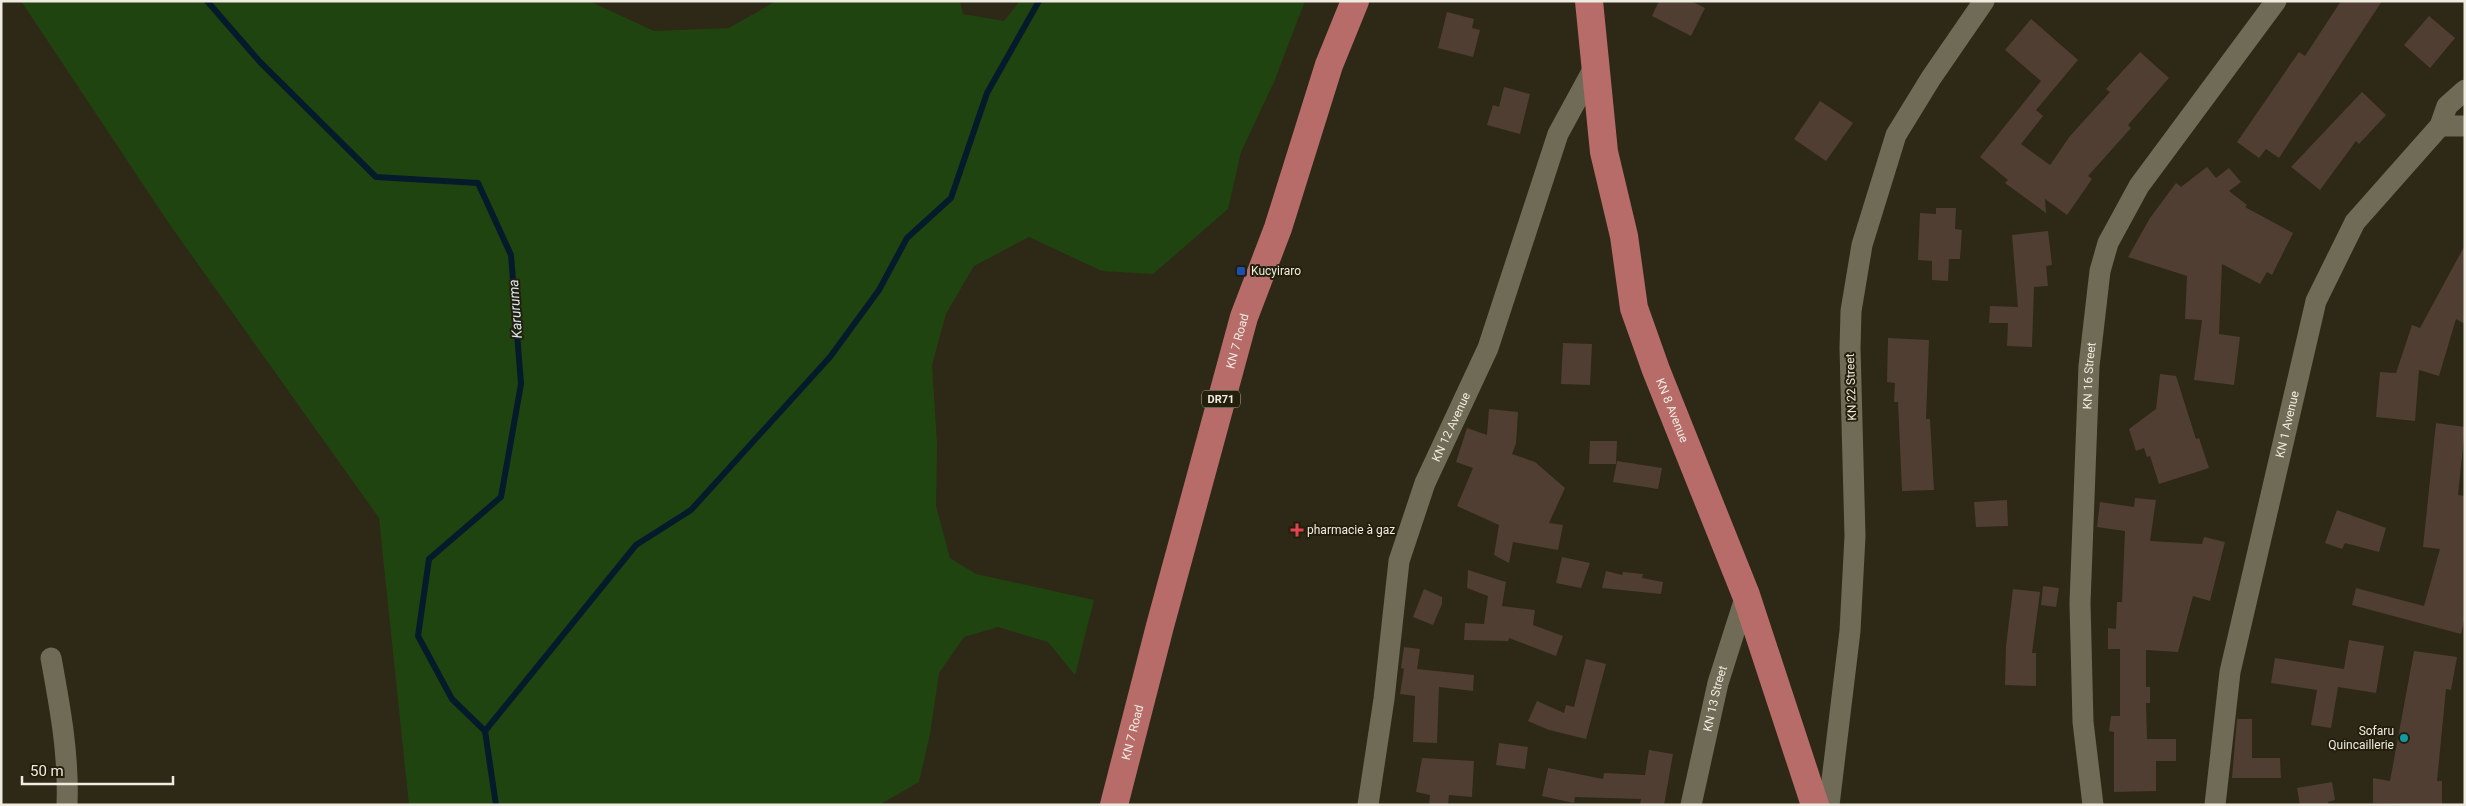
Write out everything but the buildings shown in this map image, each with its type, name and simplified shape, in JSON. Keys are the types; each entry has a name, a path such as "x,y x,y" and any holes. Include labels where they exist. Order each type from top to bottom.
{"main road":[{"name":"KN 7 Road","path":"1114,805 1160,626 1244,317 1278,228 1329,65 1355,1"},
{"name":"KN 8 Avenue","path":"1594,6 1595,66 1604,152 1624,236 1634,308 1656,370 1746,595 1815,805"}],"street":[{"name":"KN 22 Street","path":"1828,805 1850,631 1855,536 1850,348 1851,311 1862,245 1896,135 1931,78 1984,1"},
{"name":"KN 16 Street","path":"2093,805 2083,722 2080,603 2089,366 2100,270 2108,243 2139,186 2276,1"},
{"name":"KN 12 Avenue","path":"1368,805 1384,699 1399,561 1425,483 1488,348 1558,134 1595,66"},
{"name":"KN 1 Avenue","path":"2215,805 2230,672 2316,301 2355,222 2440,126 2447,106 2465,90"},
{"path":"2440,126 2465,126"},
{"name":"KN 13 Street","path":"1690,805 1718,683 1746,595"},
{"path":"51,658 65,729 69,775 67,805"}],"green space":[{"path":"21,1 589,1 654,31 729,28 776,1 960,1 963,14 1004,21 1020,1 1305,1 1274,82 1241,152 1228,209 1153,274 1102,271 1029,237 974,266 946,314 932,365 937,444 936,506 950,558 976,574 1094,600 1075,675 1048,642 998,627 964,637 939,673 930,734 919,782 879,805 409,805 379,518 170,225"}],"waterway":[{"name":"Karuruma","path":"207,1 260,62 376,177 478,183 511,255 521,384 501,497 429,559 418,636 452,699 485,731"},
{"path":"496,805 485,731 636,545 691,510 830,357 879,290 907,238 951,198 987,93 1039,1"}],"place":[{"name":"Kucyiraro","path":"1241,271"},
{"name":"pharmacie à gaz","path":"1297,530"},
{"name":"Sofaru Quincaillerie","path":"2404,738"}]}
